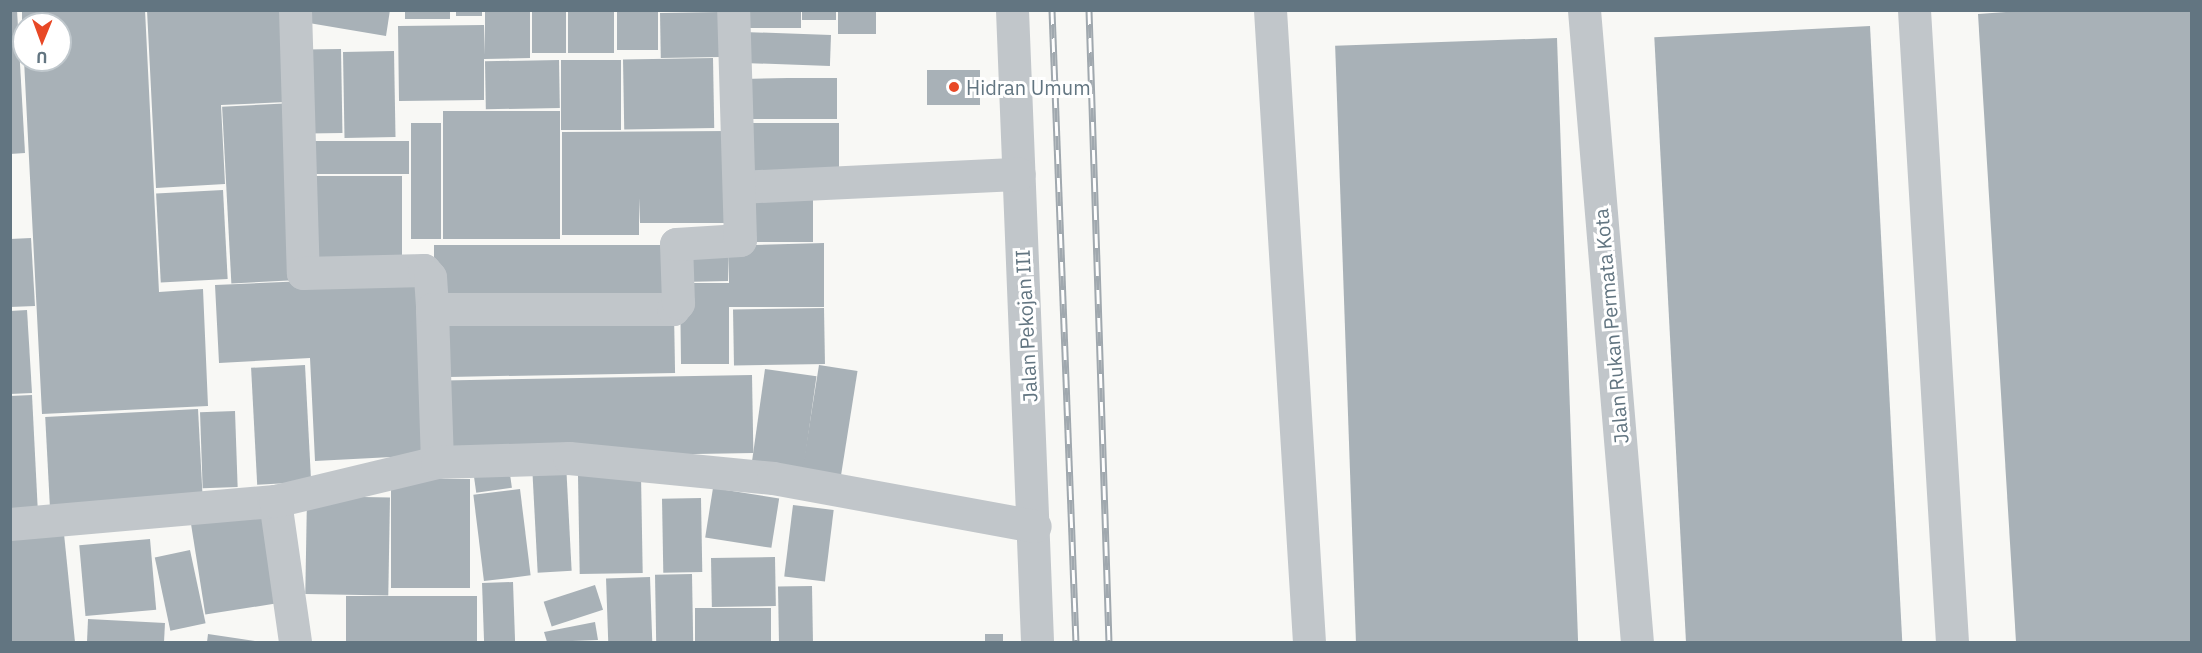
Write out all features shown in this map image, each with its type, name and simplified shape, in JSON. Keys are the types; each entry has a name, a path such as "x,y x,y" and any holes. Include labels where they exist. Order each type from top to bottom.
{"street":[{"path":"295,10 303,273 424,270 430,277 437,462"},
{"path":"432,309 673,309 678,303 676,244 740,240 733,10"},
{"name":"Jalan Pekojan III","path":"1012,10 1035,526 1036,642"},
{"path":"1270,10 1309,642"},
{"name":"Jalan Rukan Permata Kota","path":"1584,10 1637,642"},
{"path":"1914,10 1952,642"},
{"path":"739,187 1019,174"},
{"path":"10,524 275,501 437,462 569,458 773,478 1035,526"},
{"path":"275,501 295,642"}],"building":[{"path":"10,10 17,10 17,12 12,12 12,72 20,72 25,153 10,154"},
{"path":"22,10 145,10 159,292 203,289 208,406 42,414 25,72 72,72 72,12 22,12"},
{"path":"147,10 282,10 286,102 221,105 225,184 156,188"},
{"path":"299,10 390,10 386,36 297,21"},
{"path":"405,10 450,10 450,19 405,19"},
{"path":"456,10 482,10 482,16 456,16"},
{"path":"485,10 530,10 530,58 484,59 484,100 399,101 398,26 484,25 485,55"},
{"path":"532,10 566,10 566,53 532,53"},
{"path":"568,10 614,10 614,53 568,53"},
{"path":"617,10 658,10 658,50 617,50"},
{"path":"736,10 801,10 801,28 736,28"},
{"path":"802,10 836,10 836,20 802,20"},
{"path":"838,10 876,10 876,34 838,34"},
{"path":"2035,10 2192,10 2192,642 2016,642 1978,14"},
{"path":"719,12 720,57 661,58 660,13"},
{"path":"1870,26 1902,642 1686,642 1654,37"},
{"path":"737,32 831,35 830,66 736,63"},
{"path":"1557,38 1578,642 1356,642 1335,46"},
{"path":"341,49 342,133 307,134 306,50"},
{"path":"394,51 396,137 345,138 343,52"},
{"path":"713,58 714,128 624,130 623,60"},
{"path":"559,60 560,108 486,109 485,61"},
{"path":"561,60 621,60 621,130 561,130"},
{"name":"Hidran Umum","path":"927,70 980,70 980,105 927,105"},
{"path":"837,78 837,119 743,119 743,79"},
{"path":"294,103 303,280 231,284 222,107"},
{"path":"443,111 560,111 560,239 443,239"},
{"path":"411,123 441,123 441,239 411,239"},
{"path":"739,123 839,123 839,183 739,183"},
{"path":"729,131 730,223 640,223 639,198 639,235 562,235 562,132"},
{"path":"306,141 409,141 409,174 306,174"},
{"path":"313,176 402,176 402,270 313,270"},
{"path":"223,190 228,279 161,282 156,194"},
{"path":"748,190 813,190 813,242 748,242"},
{"path":"31,238 35,306 10,307 10,239"},
{"path":"824,243 824,307 729,307 729,364 681,364 680,283 729,283 729,253 728,281 682,282 682,247"},
{"path":"434,245 672,245 672,304 434,304"},
{"path":"421,276 430,455 315,461 310,358 219,363 215,285"},
{"path":"824,308 825,364 734,366 733,310"},
{"path":"27,310 32,393 10,394 10,311"},
{"path":"674,312 675,373 437,377 436,316"},
{"path":"305,365 311,482 257,485 251,368"},
{"path":"819,365 858,371 840,484 801,478"},
{"path":"765,369 816,376 802,478 751,471"},
{"path":"752,375 753,453 445,458 444,380"},
{"path":"32,395 38,514 10,516 10,396"},
{"path":"198,409 203,504 50,512 45,417"},
{"path":"235,411 238,487 203,488 200,412"},
{"path":"508,460 512,488 476,493 472,465"},
{"path":"566,463 572,571 538,573 532,465"},
{"path":"641,475 643,573 580,574 578,476"},
{"path":"391,479 470,479 470,588 391,588"},
{"path":"713,488 779,498 771,548 705,537"},
{"path":"520,489 531,575 484,581 473,495"},
{"path":"307,496 390,497 388,595 305,594"},
{"path":"701,498 702,572 663,573 662,499"},
{"path":"271,505 286,602 205,615 190,518"},
{"path":"793,505 834,510 825,581 784,576"},
{"path":"63,524 75,642 10,642 10,529"},
{"path":"150,539 156,610 85,616 79,545"},
{"path":"190,550 206,623 170,631 155,557"},
{"path":"775,557 776,606 712,607 711,558"},
{"path":"692,574 693,642 656,642 655,575"},
{"path":"650,577 652,642 608,642 606,579"},
{"path":"513,582 515,642 484,642 482,583"},
{"path":"595,585 603,610 552,626 544,602"},
{"path":"812,586 813,642 779,642 778,587"},
{"path":"346,596 477,596 477,642 346,642"},
{"path":"695,608 771,608 771,642 695,642"},
{"path":"88,619 165,623 164,642 87,642"},
{"path":"595,622 598,640 547,642 544,632"},
{"path":"208,634 255,641 255,642 207,642"},
{"path":"985,634 1003,634 1003,642 985,642"}],"railway":[{"path":"1052,10 1076,642"},
{"path":"1089,10 1109,642"}],"place":[{"name":"Hidran Umum","path":"954,87"}]}
